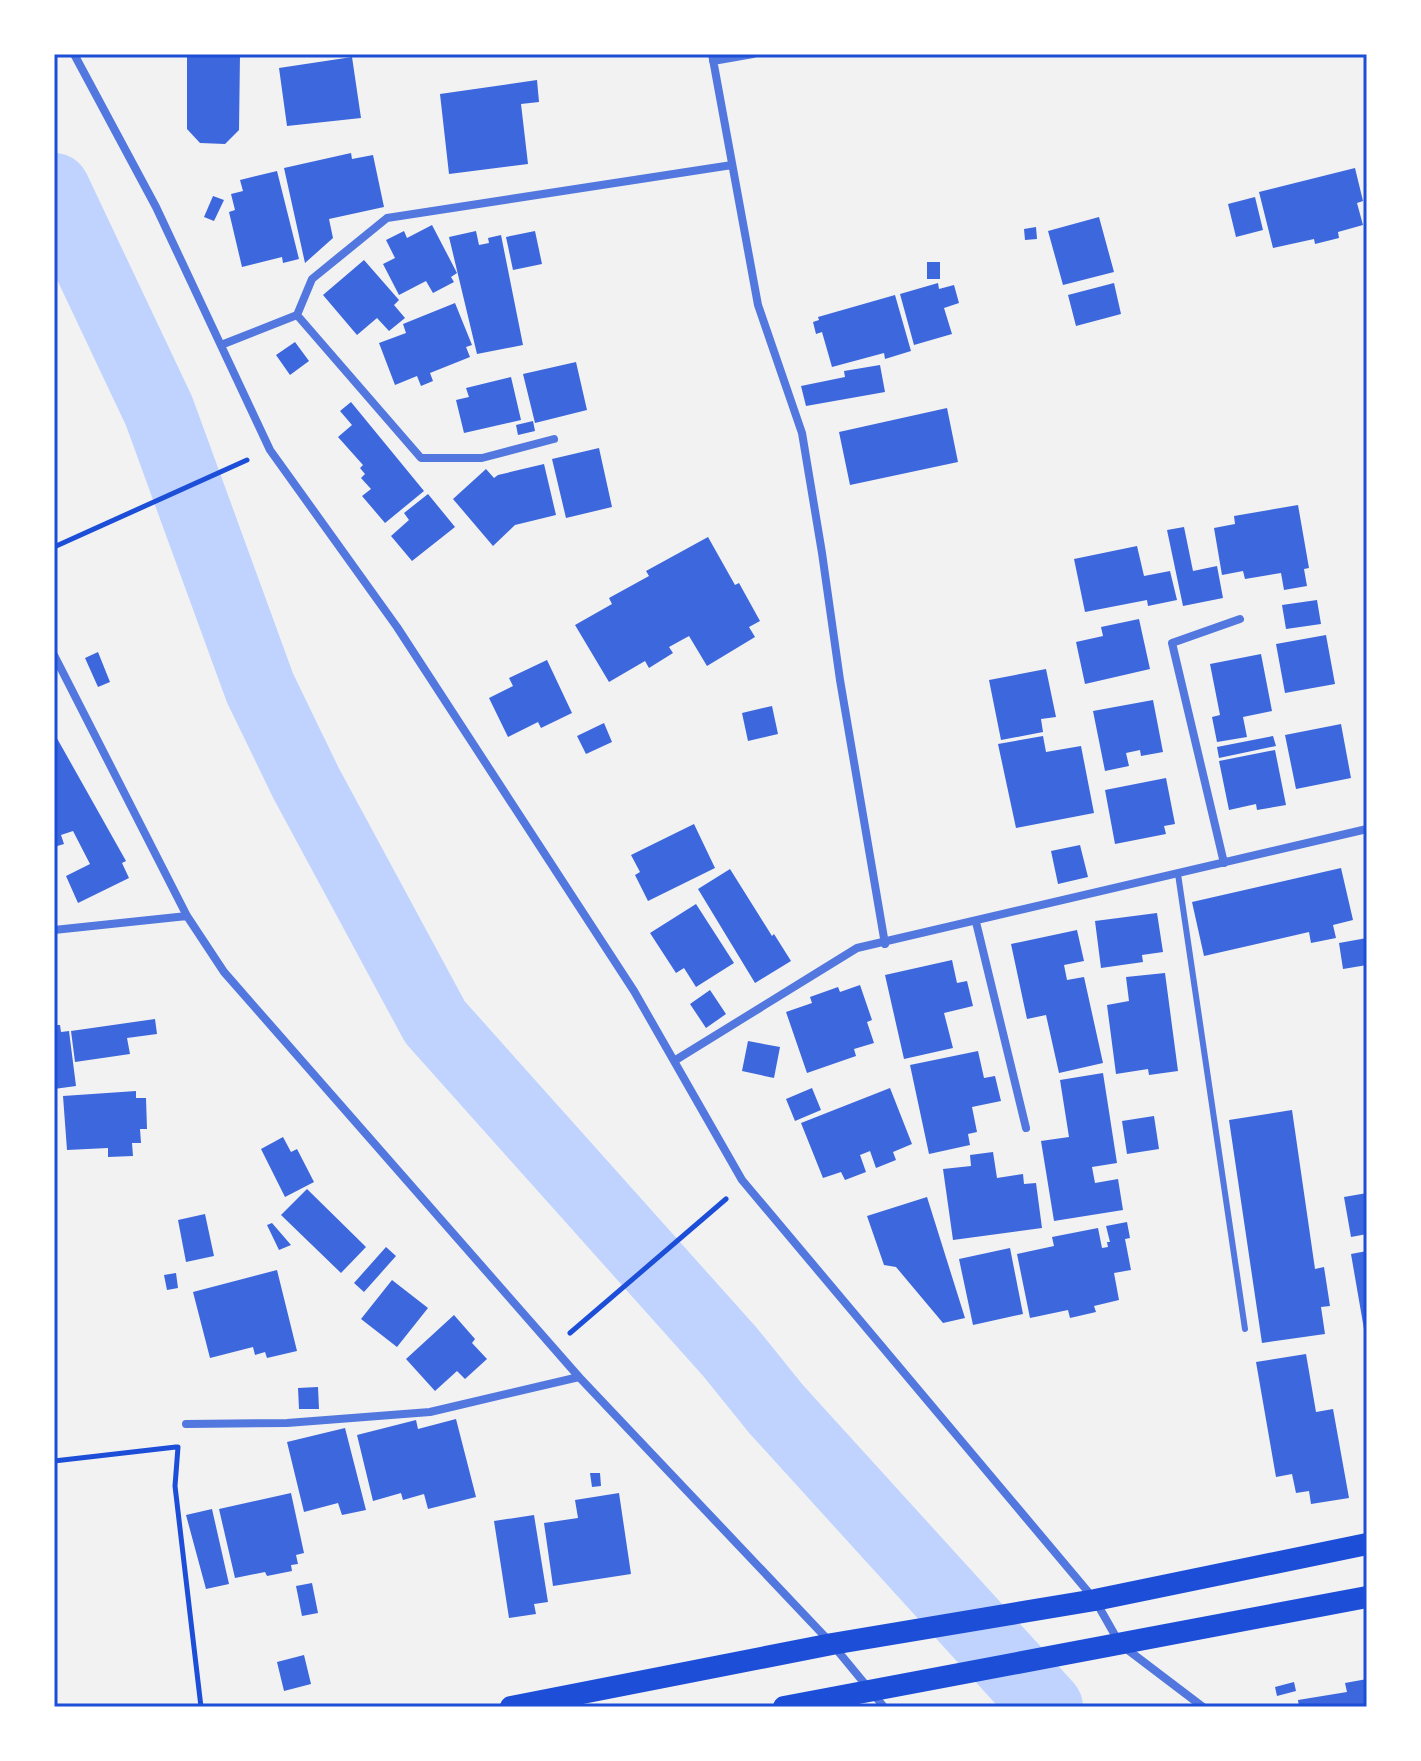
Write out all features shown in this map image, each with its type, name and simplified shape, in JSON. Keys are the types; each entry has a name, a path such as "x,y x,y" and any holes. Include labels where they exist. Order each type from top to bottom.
{"highway":[{"path":"511,1707 832,1644 1095,1600 1367,1544"},
{"path":"784,1707 877,1698 1120,1644 1367,1597"}],"street":[{"path":"74,54 156,207 270,450 397,627 634,991 742,1180 1095,1600 1120,1644 1203,1707"},
{"path":"753,54 712,58 758,305 802,433 885,944"},
{"path":"221,345 297,315 312,279 387,218 732,165"},
{"path":"297,315 421,458 482,458 554,439"},
{"path":"1224,863 1172,643 1240,619"},
{"path":"54,655 187,916 224,972 579,1377 832,1644 877,1698"},
{"path":"674,1061 857,948 885,944 1367,829"},
{"path":"54,930 187,916"},
{"path":"976,922 1026,1128"},
{"path":"186,1424 287,1423 430,1412 579,1377"}],"lane":[{"path":"1178,874 1245,1329"}],"path":[{"path":"54,547 270,450"},
{"path":"582,1322 724,1201"},
{"path":"186,1424 178,1446 175,1486 201,1707"},
{"path":"54,1461 178,1446"}],"building":[{"path":"187,54 240,54 239,130 225,144 200,143 187,129"},
{"path":"352,57 361,118 287,126 279,68"},
{"path":"537,80 539,102 521,104 528,164 449,174 440,94"},
{"path":"351,153 352,159 373,155 384,207 329,219 333,238 305,263 284,168"},
{"path":"1355,168 1363,201 1357,203 1363,225 1338,232 1339,238 1315,244 1314,239 1273,248 1259,192"},
{"path":"277,171 299,259 283,263 282,257 242,267 229,212 235,210 231,194 243,191 240,180"},
{"path":"213,196 224,200 214,221 204,217"},
{"path":"1255,197 1263,230 1236,237 1228,204"},
{"path":"1099,217 1114,272 1063,285 1048,231"},
{"path":"432,225 457,273 451,277 454,282 433,293 426,281 399,295 383,264 395,258 386,240 404,231 407,238"},
{"path":"1036,227 1037,239 1025,240 1024,229"},
{"path":"476,231 479,245 489,243 488,238 501,235 523,345 477,354 449,237"},
{"path":"535,231 542,264 513,270 506,237"},
{"path":"364,260 399,300 394,305 405,318 389,331 377,318 357,335 323,295"},
{"path":"927,262 940,262 940,279 927,279"},
{"path":"938,283 939,289 954,285 959,303 944,308 952,334 914,345 900,294"},
{"path":"1114,283 1121,314 1076,326 1068,295"},
{"path":"895,295 911,351 885,359 884,353 832,367 822,332 816,334 813,322 819,320 818,317"},
{"path":"455,303 472,345 466,347 470,357 430,373 433,381 421,386 417,376 395,385 379,343 406,333 403,324"},
{"path":"295,342 309,361 290,375 276,355"},
{"path":"576,362 587,410 535,423 523,374"},
{"path":"880,365 885,392 806,406 801,386 845,377 844,371"},
{"path":"511,377 521,420 464,433 456,400 469,397 466,388"},
{"path":"351,402 424,491 385,523 362,496 371,489 361,478 365,474 360,468 363,465 338,437 352,425 340,411"},
{"path":"947,408 958,462 850,485 839,432"},
{"path":"533,421 535,431 518,435 516,425"},
{"path":"599,448 612,507 566,518 552,459"},
{"path":"544,464 556,515 515,525 493,546 453,499 486,469 494,478"},
{"path":"428,494 455,527 412,561 391,536 409,520 404,513"},
{"path":"1298,505 1309,568 1304,569 1307,586 1284,590 1281,573 1245,579 1243,571 1222,575 1214,528 1235,524 1234,516"},
{"path":"1184,527 1193,571 1217,566 1223,598 1183,606 1167,530"},
{"path":"708,537 760,621 749,627 755,637 707,666 689,636 669,647 673,653 649,668 645,661 609,682 575,625 612,604 609,598 649,576 646,571"},
{"path":"1137,546 1144,576 1170,571 1177,600 1148,606 1147,600 1085,612 1074,559"},
{"path":"1317,600 1321,624 1286,629 1282,605"},
{"path":"1139,619 1150,669 1085,684 1076,642 1103,636 1101,627"},
{"path":"1326,635 1335,684 1285,693 1276,644"},
{"path":"98,652 110,682 98,687 85,658"},
{"path":"1261,654 1272,711 1243,717 1247,737 1217,742 1212,717 1220,715 1210,664"},
{"path":"547,660 572,713 541,728 538,722 508,737 489,698 513,686 509,678"},
{"path":"1046,669 1056,717 1041,719 1043,732 1001,740 989,680"},
{"path":"1153,700 1163,752 1141,756 1140,750 1126,753 1129,766 1105,771 1093,711"},
{"path":"772,706 778,734 748,741 742,713"},
{"path":"604,723 612,742 586,754 577,736"},
{"path":"1341,724 1351,778 1296,789 1285,735"},
{"path":"54,733 126,861 122,863 129,878 78,903 66,876 90,864 73,831 61,835 64,844 54,847"},
{"path":"1043,736 1046,752 1081,746 1094,813 1016,828 998,744"},
{"path":"1273,736 1276,746 1219,758 1217,747"},
{"path":"1275,750 1286,805 1257,810 1256,804 1229,810 1219,761"},
{"path":"1166,778 1175,824 1164,826 1166,834 1115,844 1105,790"},
{"path":"694,824 715,868 648,901 635,875 640,872 631,855"},
{"path":"1080,845 1088,877 1058,884 1051,851"},
{"path":"1341,868 1353,920 1333,925 1336,938 1311,943 1309,932 1204,956 1192,902"},
{"path":"730,869 791,961 755,983 698,889"},
{"path":"696,904 734,963 696,987 684,968 676,973 650,933"},
{"path":"1157,913 1163,952 1142,955 1143,962 1101,968 1095,921"},
{"path":"1077,930 1084,961 1064,965 1067,980 1084,977 1103,1063 1059,1073 1046,1015 1027,1019 1011,944"},
{"path":"1367,938 1367,965 1343,969 1339,943"},
{"path":"952,960 957,983 967,981 973,1006 944,1013 953,1048 904,1059 885,975"},
{"path":"1165,973 1178,1071 1149,1075 1148,1069 1116,1074 1107,1005 1129,1001 1126,977"},
{"path":"860,985 872,1020 867,1022 874,1043 854,1049 856,1056 807,1073 786,1012 812,1003 810,997 838,987 840,992"},
{"path":"710,990 726,1014 706,1028 690,1004"},
{"path":"54,1019 60,1025 61,1032 69,1031 76,1086 54,1089"},
{"path":"155,1019 157,1034 127,1038 130,1054 75,1062 71,1031"},
{"path":"748,1041 780,1047 774,1078 742,1071"},
{"path":"978,1051 984,1078 995,1076 1001,1101 972,1107 977,1132 968,1134 970,1145 929,1154 910,1065"},
{"path":"1103,1073 1117,1163 1092,1167 1095,1183 1118,1179 1123,1210 1054,1221 1041,1141 1069,1137 1060,1080"},
{"path":"812,1088 821,1110 795,1121 786,1099"},
{"path":"890,1088 912,1144 893,1152 896,1160 876,1168 870,1151 860,1155 866,1172 845,1180 841,1172 823,1178 801,1123"},
{"path":"136,1091 136,1098 146,1098 147,1129 140,1129 141,1143 132,1143 133,1156 108,1157 108,1148 67,1150 63,1096"},
{"path":"1292,1110 1315,1269 1324,1267 1330,1306 1321,1307 1325,1334 1262,1343 1229,1120"},
{"path":"1154,1116 1159,1149 1127,1154 1122,1121"},
{"path":"283,1137 291,1152 297,1149 314,1182 285,1197 261,1149"},
{"path":"993,1152 997,1178 1023,1174 1024,1184 1036,1183 1042,1228 953,1240 943,1169 971,1166 970,1155"},
{"path":"307,1189 366,1247 341,1273 281,1215"},
{"path":"1367,1193 1367,1234 1351,1237 1344,1197"},
{"path":"927,1197 965,1318 943,1323 896,1267 884,1265 867,1216"},
{"path":"205,1214 214,1256 186,1262 178,1220"},
{"path":"1127,1222 1130,1238 1125,1239 1131,1270 1114,1273 1119,1300 1094,1306 1096,1312 1070,1318 1068,1310 1030,1318 1017,1254 1054,1246 1052,1237 1098,1228 1102,1248 1108,1247 1107,1242 1110,1242 1106,1226"},
{"path":"272,1223 291,1245 279,1250 267,1225"},
{"path":"386,1247 396,1256 364,1292 354,1283"},
{"path":"1010,1248 1023,1314 973,1325 959,1259"},
{"path":"1367,1251 1367,1335 1365,1335 1351,1254"},
{"path":"277,1270 297,1351 267,1358 265,1352 255,1355 253,1347 210,1358 193,1292"},
{"path":"176,1273 178,1288 167,1290 164,1275"},
{"path":"392,1280 428,1308 397,1347 361,1319"},
{"path":"454,1315 475,1339 472,1343 487,1359 465,1379 457,1371 435,1391 406,1359"},
{"path":"1306,1354 1316,1412 1333,1409 1349,1498 1311,1504 1309,1491 1296,1493 1292,1474 1276,1477 1256,1362"},
{"path":"318,1387 319,1409 299,1409 298,1388"},
{"path":"456,1419 476,1497 428,1509 424,1494 403,1500 401,1493 373,1501 357,1435 416,1420 418,1429"},
{"path":"345,1428 366,1510 342,1515 338,1503 304,1512 287,1442"},
{"path":"590,1473 600,1473 601,1486 592,1487"},
{"path":"291,1493 304,1553 296,1555 298,1564 291,1565 292,1571 235,1578 219,1509"},
{"path":"619,1493 631,1574 553,1586 544,1523 578,1518 575,1500"},
{"path":"212,1509 229,1584 206,1589 186,1515"},
{"path":"534,1515 548,1602 534,1604 536,1614 509,1618 494,1521"},
{"path":"312,1583 318,1613 302,1616 296,1586"},
{"path":"304,1655 311,1684 284,1691 277,1662"},
{"path":"1367,1679 1367,1707 1299,1707 1298,1700 1347,1692 1345,1683"},
{"path":"1294,1682 1296,1691 1277,1696 1275,1687"}],"waterway":[{"path":"54,189 159,411 260,688 306,783 435,1022 730,1352 776,1409 1047,1707"}]}
